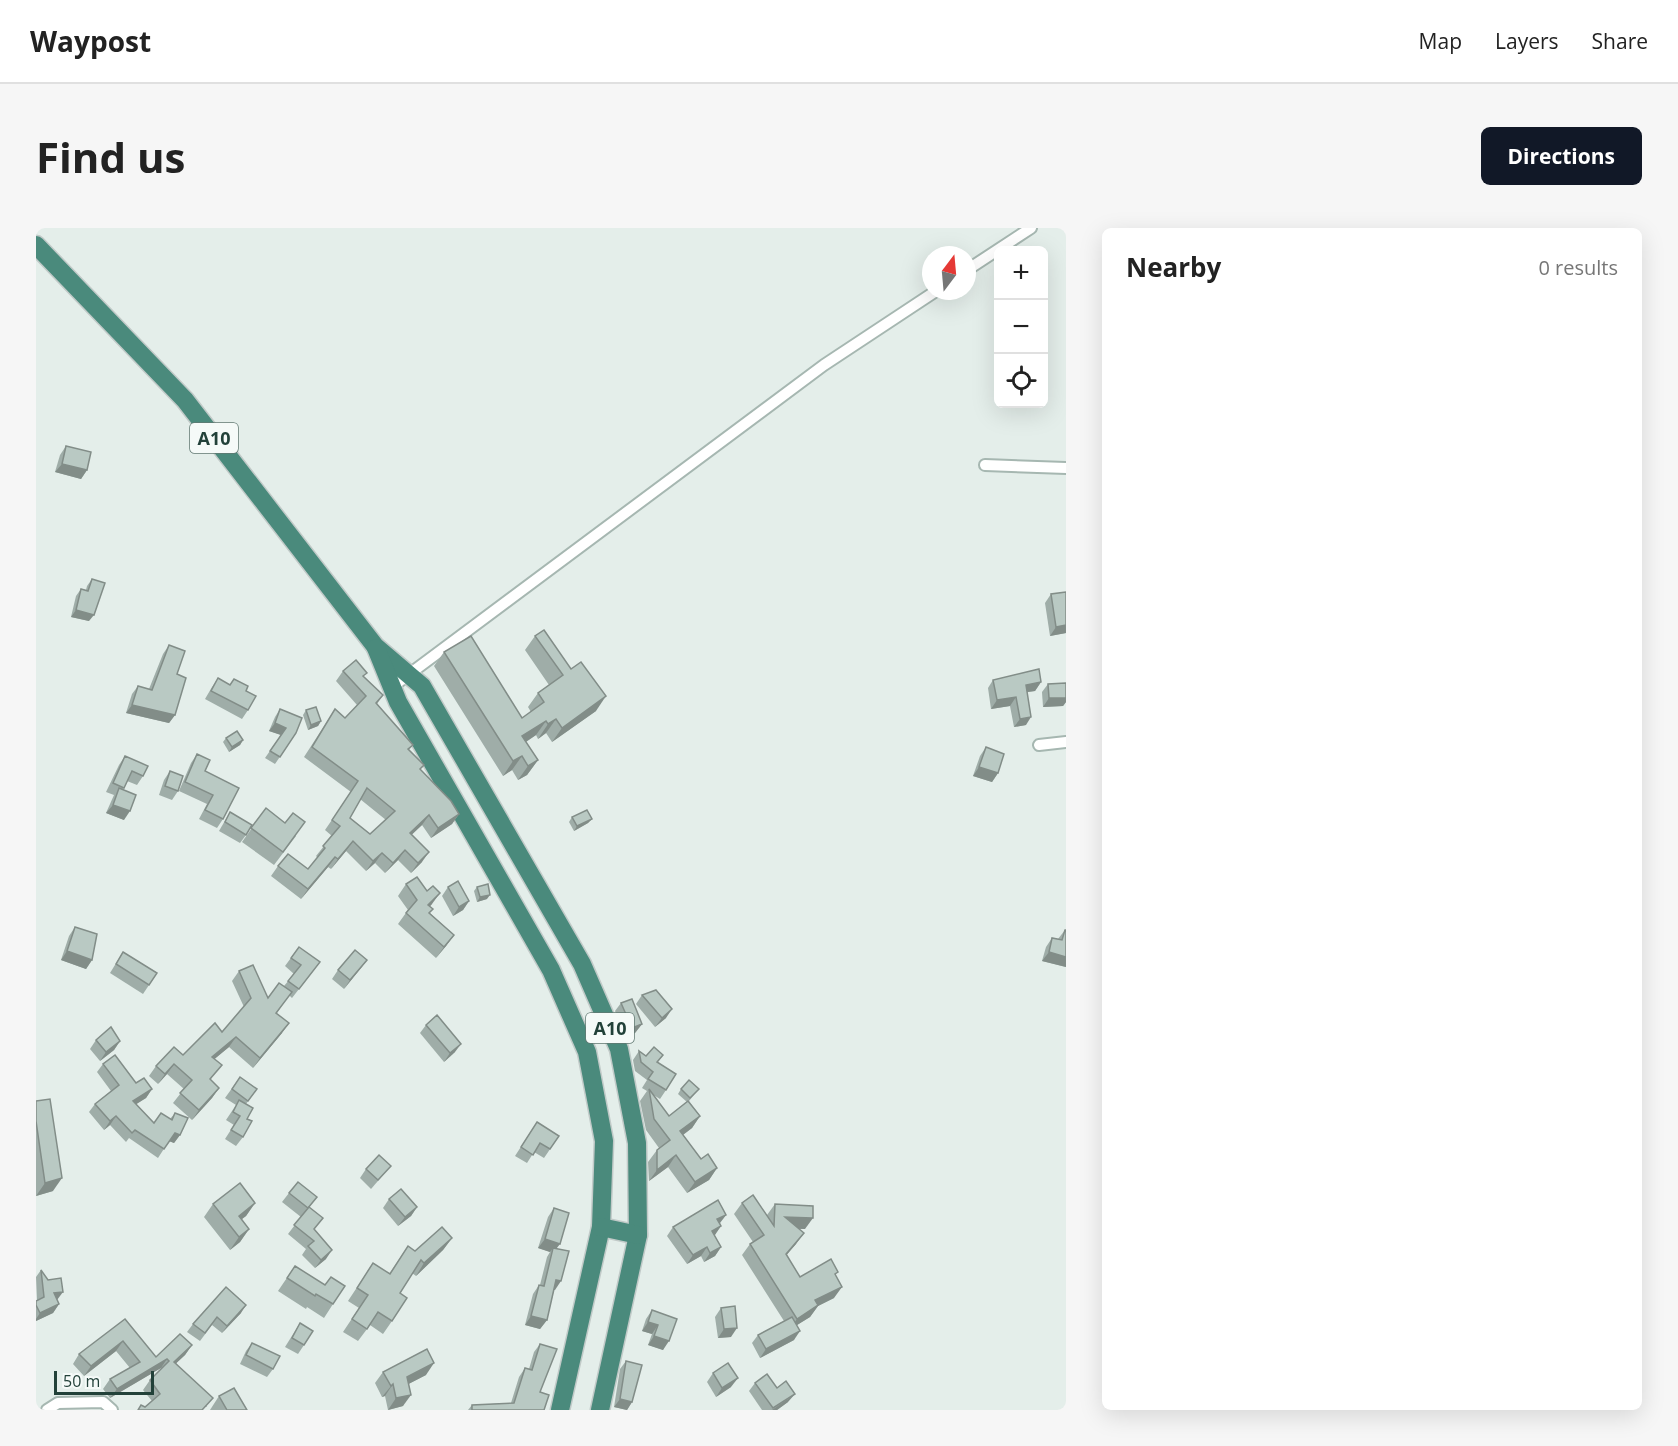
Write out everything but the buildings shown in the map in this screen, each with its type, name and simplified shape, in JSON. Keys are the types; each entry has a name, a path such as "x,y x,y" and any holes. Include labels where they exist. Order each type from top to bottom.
{"highway":[{"name":"A10","path":"36,245 185,400 375,646 422,686 582,964 619,1049 637,1143 638,1235 600,1410"},
{"name":"A10","path":"375,646 398,702 551,970 587,1052 604,1141 601,1227 560,1410"},
{"path":"601,1227 638,1235"}],"street":[{"path":"976,264 1031,228"},
{"path":"392,687 824,364 922,300"},
{"path":"985,465 1066,468"},
{"path":"1039,745 1066,742"},
{"path":"47,1410 58,1403 103,1402 112,1410"}]}
